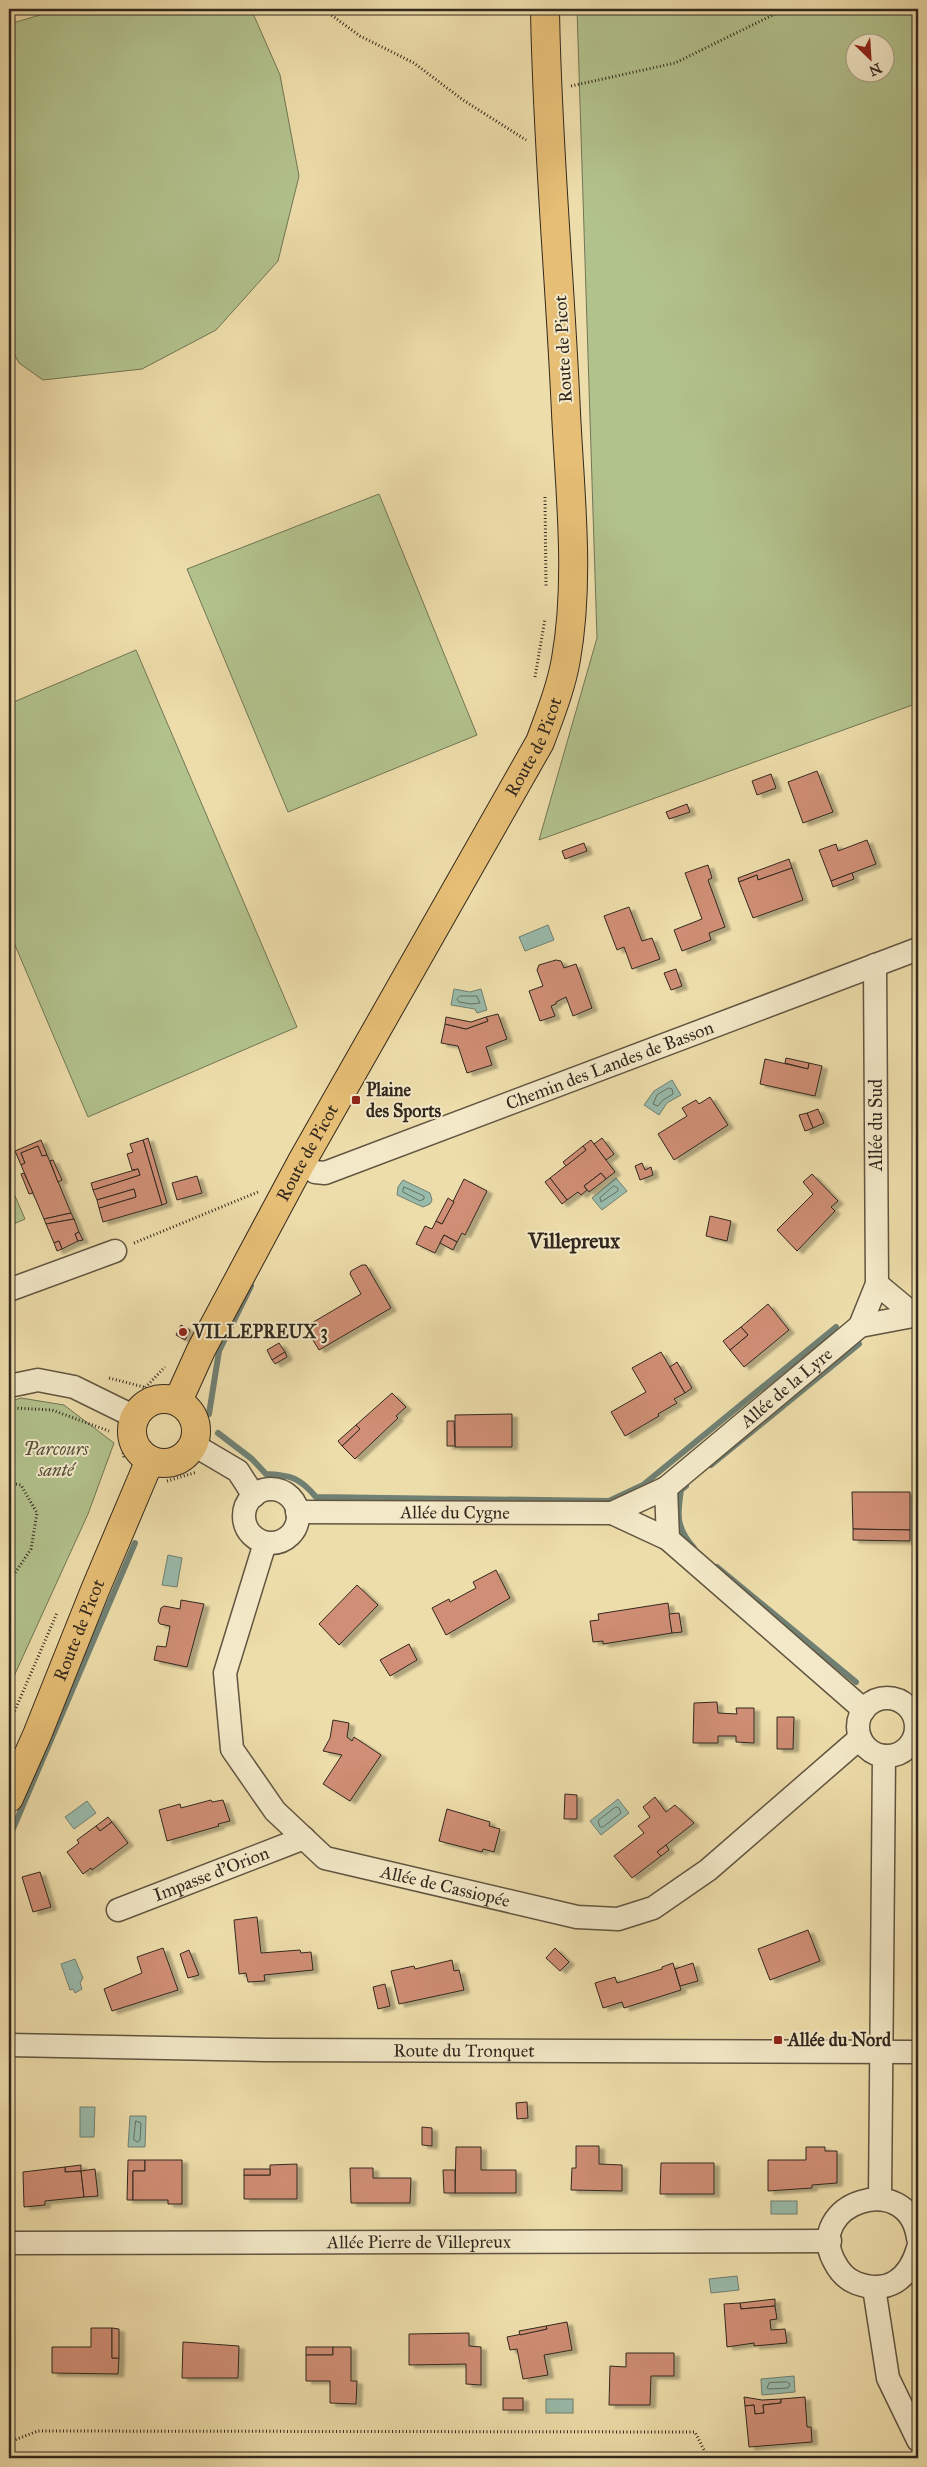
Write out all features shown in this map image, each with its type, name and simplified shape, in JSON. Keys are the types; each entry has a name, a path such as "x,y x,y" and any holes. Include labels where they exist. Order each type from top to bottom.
{"main road":[{"name":"Route de Picot","path":"178,1401 201,1350 302,1163 540,742 559,688 566,659 572,583 571,512 562,317 546,92 545,9"},
{"path":"168,1399 178,1401 186,1407 196,1425 194,1445 188,1453 175,1461 146,1467 127,1426 148,1402 168,1399"},
{"name":"Route de Picot","path":"9,1798 38,1735 146,1467"}],"street":[{"name":"Chemin des Landes de Basson","path":"302,1163 316,1172 325,1173 918,949"},
{"name":"Allée du Sud","path":"860,1326 877,1284 876,965"},
{"path":"9,1290 115,1250"},
{"path":"877,1284 916,1315"},
{"name":"Allée de la Lyre","path":"612,1513 666,1488 860,1326 916,1315"},
{"path":"9,1386 38,1380 74,1387 127,1426"},
{"path":"194,1445 238,1470 254,1496"},
{"path":"666,1488 668,1540"},
{"path":"276,1490 290,1498 297,1512 298,1520 290,1536 282,1541 265,1543 250,1533 245,1525 245,1509 254,1496 261,1492 276,1490"},
{"name":"Allée du Cygne","path":"297,1512 612,1513"},
{"path":"612,1513 668,1540 864,1710"},
{"name":"Allée de Cassiopée","path":"265,1543 224,1672 232,1749 275,1811 325,1858 577,1917 618,1919 653,1908 708,1870 860,1738"},
{"path":"888,1698 904,1704 911,1711 915,1721 914,1751 894,1756 884,1756 870,1751 860,1738 858,1727 864,1710 871,1703 880,1699 888,1698"},
{"path":"880,2198 884,1756"},
{"name":"Impasse d'Orion","path":"118,1910 304,1838"},
{"name":"Route du Tronquet","path":"9,2045 275,2050 918,2052"},
{"path":"918,2238 917,2229 910,2215 898,2205 880,2198 864,2200 850,2205 839,2216 832,2230 830,2241 832,2256 839,2270 850,2281 874,2288 890,2285 903,2277 913,2265 918,2248"},
{"name":"Allée Pierre de Villepreux","path":"9,2243 830,2241"},
{"path":"874,2288 888,2378 918,2440"}],"path":[{"path":"323,9 360,36 414,63 463,100 532,144 531,134"},
{"path":"546,92 675,63 785,9"},
{"path":"544,495 547,598"},
{"path":"533,687 545,616"},
{"path":"115,1250 266,1189 261,1198"},
{"path":"145,1388 167,1365"},
{"path":"9,1406 52,1410 127,1426"},
{"path":"146,1467 165,1482 197,1472 205,1478"},
{"path":"9,1483 21,1485 37,1513 31,1549 9,1582"},
{"path":"231,1504 245,1525"},
{"path":"9,2442 38,2431 695,2432 708,2458"}],"green space":[{"path":"61,9 251,9 280,75 299,176 278,261 216,330 142,369 43,380 19,363 9,344 9,24"},
{"path":"577,9 918,9 918,703 539,840 597,638"},
{"path":"379,494 477,735 288,812 187,569"},
{"path":"136,650 297,1027 88,1117 9,931 9,704"},
{"path":"9,1182 25,1219 9,1226"},
{"name":"Parcours santé","path":"21,1398 64,1405 114,1443 88,1514 9,1687 9,1402"}],"water":[{"path":"548,925 554,940 525,951 519,937"},
{"path":"454,989 470,992 481,989 487,1010 477,1013 475,1009 451,1005"},
{"path":"672,1080 681,1095 667,1103 659,1115 644,1105 654,1091"},
{"path":"616,1178 627,1191 602,1210 592,1198"},
{"path":"403,1180 430,1193 432,1200 430,1204 423,1207 397,1195 398,1187"},
{"path":"168,1555 182,1558 177,1587 162,1585"},
{"path":"618,1799 629,1813 601,1835 590,1821"},
{"path":"87,1801 96,1813 74,1829 65,1817"},
{"path":"75,1959 83,1978 80,1983 82,1989 75,1993 73,1989 70,1990 61,1964"},
{"path":"80,2107 95,2107 94,2137 80,2137"},
{"path":"130,2116 146,2116 145,2147 128,2147"},
{"path":"771,2201 797,2201 797,2214 771,2214"},
{"path":"737,2276 739,2290 711,2293 709,2279"},
{"path":"794,2376 795,2392 762,2395 761,2379"},
{"path":"546,2399 573,2399 573,2413 546,2413"}],"building":[{"path":"817,771 833,812 803,823 788,782"},
{"path":"771,774 776,788 757,795 752,781"},
{"path":"687,804 690,812 669,819 666,812"},
{"path":"867,840 876,864 831,881 819,850 836,844 838,851"},
{"path":"584,843 587,851 565,859 562,851"},
{"path":"789,859 792,868 758,880 757,875 739,882 738,878"},
{"path":"708,865 712,878 708,880 725,927 709,933 711,940 682,951 674,930 702,919 685,873"},
{"path":"792,868 803,900 753,918 739,882 757,875 758,880"},
{"path":"852,873 854,879 833,887 831,881"},
{"path":"629,907 642,941 652,938 660,959 632,969 624,947 617,950 604,916"},
{"path":"556,960 561,961 564,968 576,964 592,1008 573,1016 566,997 551,1006 555,1016 540,1021 529,991 543,986 537,970 539,965"},
{"path":"676,969 682,986 671,990 664,973"},
{"path":"498,1014 507,1039 486,1047 492,1065 467,1073 458,1046 441,1043 445,1024 466,1029 488,1021 486,1017"},
{"path":"446,1017 471,1022 486,1017 488,1021 466,1029 445,1024"},
{"path":"786,1058 809,1063 808,1069 785,1063"},
{"path":"765,1059 808,1069 809,1063 822,1066 815,1096 760,1084"},
{"path":"710,1097 728,1125 674,1160 658,1134 687,1116 682,1108 696,1100 699,1104"},
{"path":"818,1109 824,1123 813,1128 807,1113"},
{"path":"807,1113 813,1128 805,1131 799,1115"},
{"path":"148,1138 167,1203 162,1205 143,1140"},
{"path":"602,1138 614,1154 606,1160 594,1144"},
{"path":"41,1140 47,1155 42,1156 38,1146 21,1153 25,1163 21,1165 15,1151"},
{"path":"143,1140 162,1205 103,1222 99,1208 136,1197 134,1189 97,1200 93,1190 140,1175 138,1169 132,1170 127,1154 133,1152 130,1144"},
{"path":"591,1140 615,1172 606,1179 601,1173 584,1186 587,1190 581,1195 578,1192 567,1200 550,1178 586,1150 583,1146"},
{"path":"38,1146 42,1156 47,1155 71,1213 44,1219 21,1165 25,1163 21,1153"},
{"path":"583,1146 586,1150 566,1166 563,1162"},
{"path":"53,1160 62,1180 58,1182 50,1161"},
{"path":"642,1163 645,1170 651,1167 653,1175 640,1180 635,1166"},
{"path":"138,1169 140,1175 93,1190 91,1183"},
{"path":"24,1173 33,1193 29,1194 21,1174"},
{"path":"601,1173 606,1179 589,1192 584,1186"},
{"path":"812,1174 838,1201 831,1207 835,1211 797,1251 777,1230 813,1194 803,1182"},
{"path":"197,1176 202,1193 177,1200 172,1183"},
{"path":"550,1178 567,1200 562,1204 545,1182"},
{"path":"464,1179 487,1191 465,1235 462,1233 457,1242 444,1235 435,1253 416,1244 425,1226 432,1229 436,1221 442,1224"},
{"path":"134,1189 136,1197 99,1208 97,1200"},
{"path":"448,1198 454,1202 442,1224 436,1221"},
{"path":"71,1213 74,1219 46,1224 44,1219"},
{"path":"710,1216 731,1221 727,1241 706,1236"},
{"path":"74,1219 79,1232 75,1234 78,1241 62,1249 59,1241 54,1243 46,1224"},
{"path":"79,1232 83,1240 78,1241 75,1234"},
{"path":"444,1235 457,1242 453,1250 440,1243"},
{"path":"59,1241 62,1249 57,1251 54,1243"},
{"path":"366,1265 391,1308 319,1350 305,1327 361,1294 350,1274 351,1271"},
{"path":"768,1304 789,1330 744,1367 730,1350 748,1335 741,1327"},
{"name":"VILLEPREUX 3","path":"181,1325 190,1330 185,1340 176,1335"},
{"path":"741,1327 748,1335 730,1350 723,1341"},
{"path":"279,1343 285,1352 272,1360 267,1350"},
{"path":"285,1352 287,1357 275,1364 272,1360"},
{"path":"661,1352 685,1393 674,1399 677,1403 658,1414 659,1416 625,1436 611,1412 646,1392 632,1368"},
{"path":"677,1362 692,1388 685,1393 670,1367"},
{"path":"392,1393 406,1407 396,1416 398,1418 355,1459 342,1446 360,1429 356,1425"},
{"path":"512,1414 512,1447 455,1447 455,1415"},
{"path":"447,1421 454,1421 455,1446 447,1446"},
{"path":"356,1425 360,1429 342,1446 338,1441"},
{"path":"852,1492 910,1492 910,1530 853,1529"},
{"path":"853,1529 910,1530 910,1541 853,1540"},
{"path":"496,1570 510,1598 446,1635 432,1608 449,1599 450,1602 476,1588 473,1582"},
{"path":"357,1585 378,1605 339,1645 319,1624"},
{"path":"181,1600 204,1604 187,1667 154,1660 157,1646 166,1647 170,1626 160,1624 158,1621 161,1608 164,1606 180,1609"},
{"path":"668,1603 672,1633 603,1644 603,1641 593,1642 590,1621 599,1620 598,1614"},
{"path":"679,1613 682,1632 672,1633 669,1614"},
{"path":"409,1644 417,1660 390,1676 380,1660"},
{"path":"717,1702 718,1713 737,1714 736,1708 754,1708 754,1743 736,1742 736,1736 718,1736 718,1743 693,1743 694,1703"},
{"path":"777,1717 794,1717 793,1749 777,1749"},
{"path":"333,1720 349,1723 347,1737 352,1741 354,1737 381,1755 350,1801 323,1784 342,1755 323,1751 330,1738"},
{"path":"565,1794 577,1795 577,1819 564,1819"},
{"path":"655,1797 666,1812 675,1805 694,1823 657,1852 661,1856 632,1878 614,1856 644,1833 638,1826 650,1817 643,1807"},
{"path":"211,1800 212,1802 223,1800 230,1821 167,1841 159,1810 180,1804 181,1808"},
{"path":"447,1809 490,1822 489,1826 500,1829 494,1852 483,1849 482,1852 439,1841"},
{"path":"108,1817 112,1822 100,1831 96,1826"},
{"path":"112,1822 128,1843 92,1870 91,1868 83,1874 67,1852 79,1843 77,1840 96,1826 100,1831"},
{"path":"666,1845 669,1850 661,1856 657,1852"},
{"path":"40,1872 51,1907 33,1912 22,1877"},
{"path":"257,1917 261,1953 300,1950 301,1953 311,1952 313,1970 264,1975 265,1981 248,1982 246,1973 239,1974 234,1920"},
{"path":"808,1930 820,1961 770,1980 758,1949"},
{"path":"163,1948 178,1990 112,2011 104,1989 142,1973 137,1957"},
{"path":"555,1948 569,1962 560,1971 546,1958"},
{"path":"189,1950 199,1975 188,1978 180,1954"},
{"path":"452,1960 454,1971 459,1970 464,1990 399,2004 391,1971 414,1966 415,1969"},
{"path":"673,1963 681,1990 624,2008 622,2002 603,2008 595,1983 615,1977 617,1983 662,1969 662,1967"},
{"path":"693,1963 698,1981 680,1986 675,1969"},
{"path":"385,1984 390,2006 378,2009 373,1987"},
{"path":"527,2102 528,2118 517,2119 516,2103"},
{"path":"422,2127 432,2128 432,2146 422,2145"},
{"path":"576,2146 599,2146 599,2164 622,2165 622,2191 571,2190 572,2168 576,2168"},
{"path":"456,2147 481,2147 481,2170 516,2170 516,2193 455,2193"},
{"path":"806,2147 825,2147 825,2151 837,2151 837,2183 812,2185 812,2188 768,2191 768,2160 806,2160"},
{"path":"128,2160 145,2160 145,2171 133,2171 133,2200 127,2200"},
{"path":"145,2160 182,2160 182,2204 168,2204 168,2200 133,2200 133,2171 145,2171"},
{"path":"661,2163 714,2163 714,2194 660,2194"},
{"path":"297,2164 297,2199 244,2199 244,2175 270,2175 270,2165"},
{"path":"81,2165 81,2171 65,2172 65,2167"},
{"path":"65,2167 65,2172 81,2171 84,2197 45,2201 45,2205 24,2207 23,2172"},
{"path":"350,2168 373,2168 373,2178 411,2178 410,2203 351,2203"},
{"path":"95,2169 98,2196 84,2197 81,2171"},
{"path":"244,2169 270,2169 270,2175 244,2175"},
{"path":"443,2170 455,2170 455,2193 444,2193"},
{"path":"775,2299 775,2306 741,2309 740,2303"},
{"path":"740,2303 741,2309 775,2306 777,2319 770,2320 771,2330 785,2329 787,2343 754,2346 754,2343 727,2347 724,2304"},
{"path":"567,2322 572,2350 544,2355 548,2375 523,2379 517,2349 510,2350 507,2337 547,2329 546,2326"},
{"path":"546,2326 547,2329 520,2335 519,2331"},
{"path":"91,2328 112,2328 112,2358 119,2358 118,2374 52,2373 52,2347 91,2347"},
{"path":"112,2328 119,2329 119,2358 112,2358"},
{"path":"469,2333 469,2346 481,2347 481,2385 466,2384 466,2364 409,2365 409,2334"},
{"path":"183,2342 239,2346 238,2378 182,2378"},
{"path":"306,2347 333,2347 333,2355 306,2355"},
{"path":"333,2347 351,2347 351,2381 357,2381 356,2404 330,2403 330,2381 306,2381 306,2355 333,2355"},
{"path":"626,2353 674,2353 674,2376 651,2376 650,2405 609,2405 610,2366 626,2367"},
{"path":"744,2397 762,2400 781,2399 781,2403 763,2405 764,2413 755,2414 754,2405 745,2406"},
{"path":"805,2397 807,2427 811,2427 812,2442 749,2447 745,2406 754,2405 755,2414 764,2413 763,2405 781,2403 781,2399"},
{"path":"503,2398 523,2398 523,2410 503,2410"}],"waterway":[{"path":"209,1414 219,1351 251,1286"},
{"path":"218,1433 252,1459 266,1474 282,1475 294,1479 305,1486 316,1497 609,1501 643,1485 836,1327"},
{"path":"711,1465 859,1344"},
{"path":"686,1486 681,1490 679,1521 684,1534 694,1548"},
{"path":"9,1838 135,1543"},
{"path":"717,1567 856,1682"}],"place":[{"name":"Plaine des Sports","path":"356,1100"},
{"name":"VILLEPREUX 3","path":"183,1332"},
{"name":"Allée du Nord","path":"778,2040"}],"district":[{"name":"Villepreux","path":"574,1240"}]}
